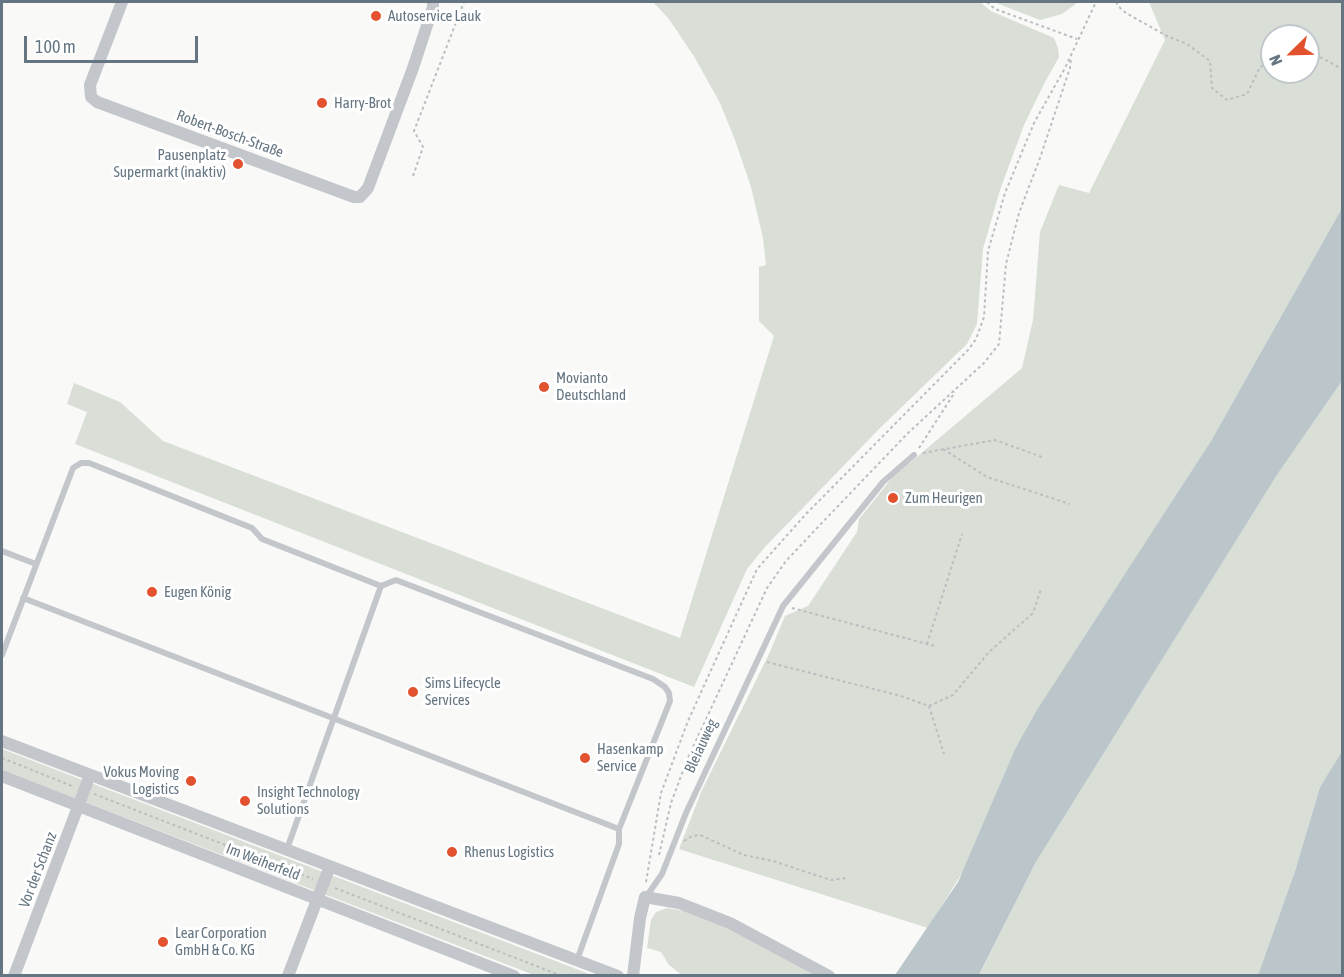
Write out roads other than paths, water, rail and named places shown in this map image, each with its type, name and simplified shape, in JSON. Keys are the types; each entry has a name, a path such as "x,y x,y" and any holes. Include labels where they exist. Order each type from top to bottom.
{"street":[{"name":"Robert-Bosch-Straße","path":"122,2 90,85 91,97 97,102 354,197 360,197 368,188 413,68 434,7 433,2"},
{"name":"Im Weiherfeld","path":"2,741 618,975"},
{"name":"Vor der Schanz","path":"14,975 90,775"},
{"name":"Im Weiherfeld","path":"2,776 514,975"},
{"path":"288,975 330,866"},
{"path":"633,975 645,897 679,903 730,923 829,975"}],"lane":[{"name":"Bleiauweg","path":"645,897 662,874 686,813 783,606 883,482 914,455"},
{"path":"2,655 4,644 74,468 81,463 89,463 252,528 262,539 381,586 396,580 653,679 669,693 670,701 619,829 620,844 577,960"},
{"path":"2,551 36,564"},
{"name":"Im Weiherfeld","path":"287,850 381,586"},
{"path":"23,598 619,829"}],"place":[{"name":"Autoservice Lauk","path":"376,16"},
{"name":"Harry-Brot","path":"322,103"},
{"name":"Pausenplatz Supermarkt (inaktiv)","path":"238,164"},
{"name":"Movianto Deutschland","path":"544,387"},
{"name":"Zum Heurigen","path":"893,498"},
{"name":"Eugen König","path":"152,592"},
{"name":"Sims Lifecycle Services","path":"413,692"},
{"name":"Hasenkamp Service","path":"585,758"},
{"name":"Vokus Moving Logistics","path":"191,781"},
{"name":"Insight Technology Solutions","path":"245,801"},
{"name":"Rhenus Logistics","path":"452,852"},
{"name":"Lear Corporation GmbH & Co. KG","path":"163,942"}]}
